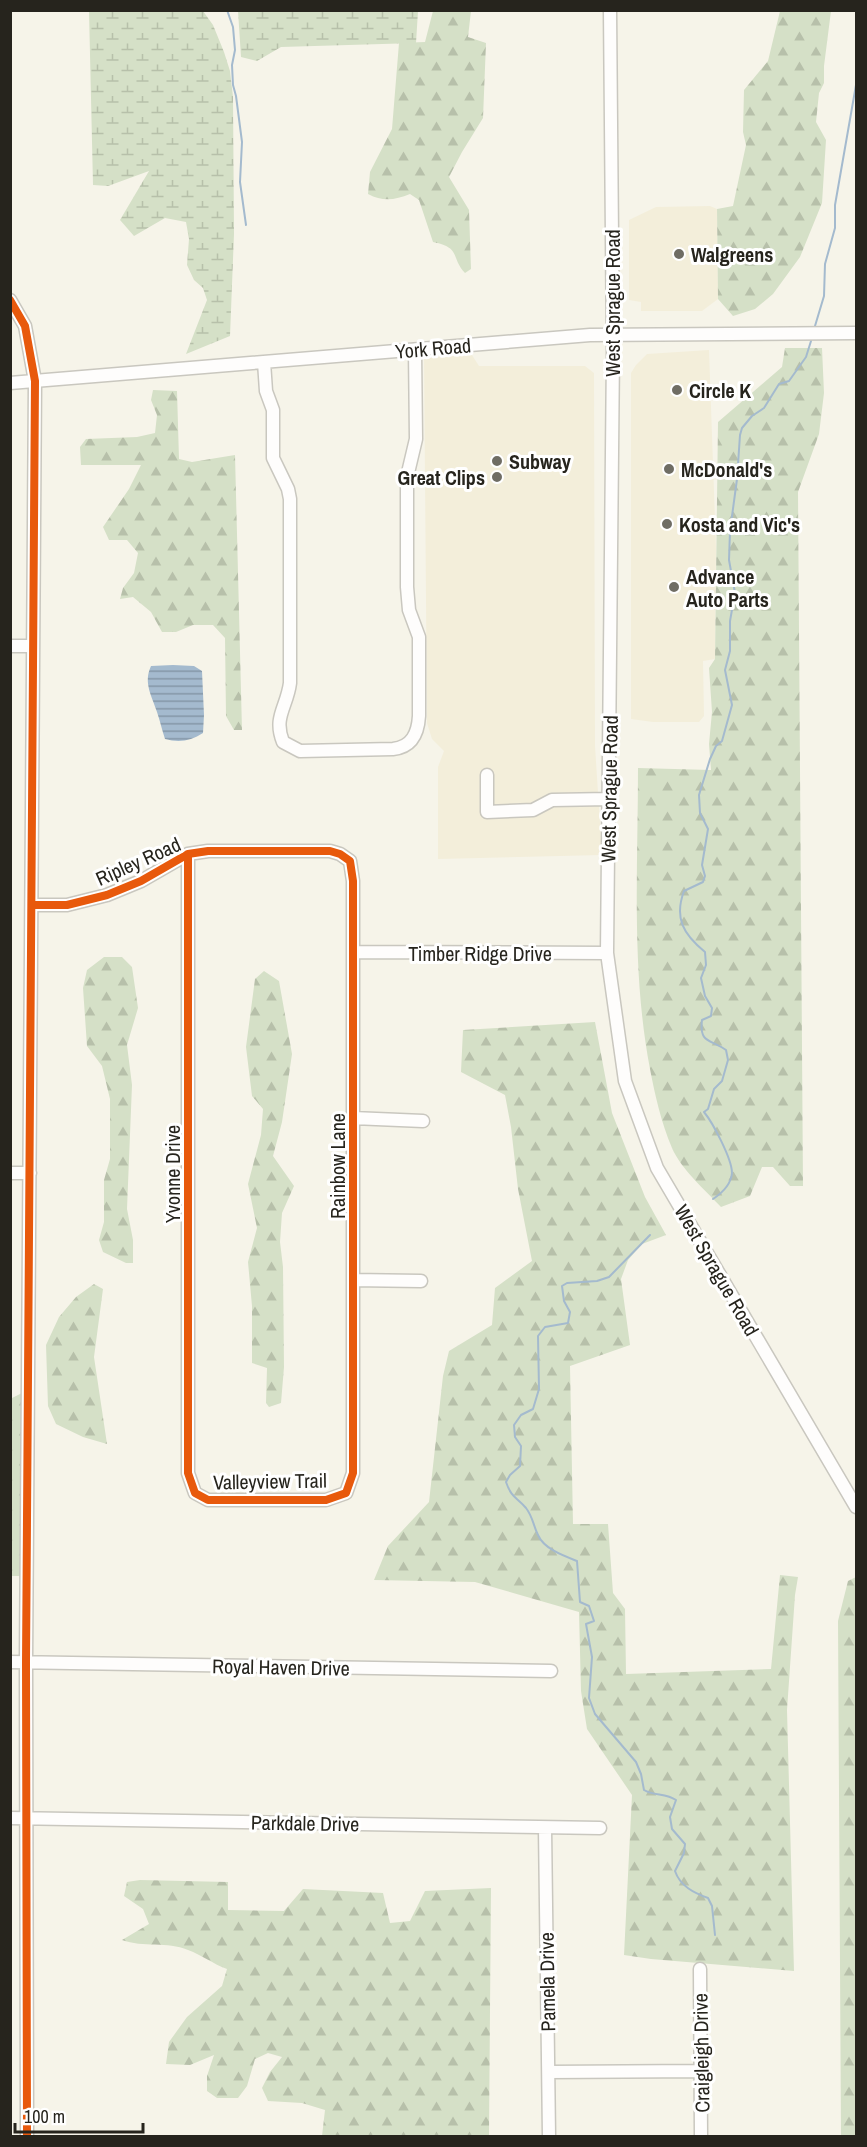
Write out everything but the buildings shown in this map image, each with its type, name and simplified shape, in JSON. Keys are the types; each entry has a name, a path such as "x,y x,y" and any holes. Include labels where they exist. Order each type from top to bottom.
{"street":[{"name":"West Sprague Road","path":"610,10 613,335 607,952 625,1081 657,1168 856,1507"},
{"path":"10,300 25,326 35,381 26,1662 27,2136"},
{"name":"York Road","path":"10,383 590,335 856,333"},
{"path":"264,362 267,391 273,410 273,458 288,489 290,499 290,683 289,692 280,713 279,732 283,742 300,751 393,749 408,744 418,727 419,716 419,637 409,610 407,587 407,477 416,439 415,350"},
{"path":"10,646 32,646"},
{"path":"487,775 487,812 533,810 552,800 609,799"},
{"name":"Ripley Road","path":"32,905 67,905 107,895 141,882 188,854 208,851 330,851"},
{"name":"Rainbow Lane","path":"330,851 350,861 353,882 353,1473 346,1493"},
{"name":"Yvonne Drive","path":"188,854 188,1473 195,1493"},
{"name":"Timber Ridge Drive","path":"353,952 607,952"},
{"path":"353,1118 423,1120"},
{"path":"10,1173 30,1173"},
{"path":"353,1280 420,1281"},
{"name":"Valleyview Trail","path":"195,1493 208,1500 326,1500 346,1493"},
{"name":"Royal Haven Drive","path":"10,1662 551,1671"},
{"name":"Parkdale Drive","path":"10,1818 600,1828"},
{"name":"Pamela Drive","path":"545,1828 549,2136"},
{"name":"Craigleigh Drive","path":"700,1969 701,2136"},
{"path":"549,2072 701,2071"}],"shaded area":[{"path":"710,206 717,209 718,299 702,311 641,311 641,302 629,300 629,220 656,207"},
{"path":"709,350 716,549 715,659 703,661 704,716 699,722 653,722 631,719 631,373 647,354"},
{"path":"470,352 479,366 585,366 594,373 595,746 602,855 438,859 438,767 444,751 432,739 427,723 424,354"}],"green space":[{"path":"89,11 203,11 213,25 230,71 233,97 234,234 230,336 186,354 207,300 203,288 194,280 187,265 189,239 186,222 165,218 134,236 120,220 149,171 108,186 93,185"},
{"path":"238,11 418,11 416,43 281,47 257,61 241,57"},
{"path":"433,11 471,11 468,37 486,43 483,118 449,177 469,210 471,269 465,273 452,250 433,242 419,200 410,194 389,199 368,194 370,172 392,129 399,43 425,42"},
{"path":"780,11 831,11 824,83 819,93 816,122 826,140 822,203 800,257 773,294 755,309 733,316 718,299 717,209 733,206 746,145 743,132 744,90 768,61"},
{"path":"785,348 822,348 824,393 819,434 798,492 803,1186 790,1186 773,1167 762,1167 750,1196 721,1207 676,1156 656,1099 650,1069 644,1032 638,957 638,768 711,770 709,744 712,712 709,668 715,659 718,422 782,367"},
{"path":"153,390 177,391 179,459 192,462 235,455 242,730 234,730 226,716 225,638 213,625 193,625 176,632 162,632 151,612 133,597 120,599 123,588 134,573 138,553 127,540 109,540 103,527 129,489 141,465 81,465 80,447 86,439 137,437 155,433 157,415 151,400"},
{"path":"104,957 122,957 132,967 138,1008 127,1045 132,1085 127,1209 133,1240 133,1263 126,1263 103,1252 99,1240 104,1222 104,1180 110,1159 110,1099 102,1066 87,1046 83,988 87,970"},
{"path":"264,971 279,981 292,1054 282,1122 273,1156 294,1186 282,1213 280,1242 283,1267 284,1367 281,1403 269,1407 266,1403 267,1368 252,1363 252,1306 248,1262 257,1228 248,1184 261,1135 263,1109 252,1096 246,1047 255,979"},
{"path":"595,1022 612,1113 645,1197 666,1235 642,1244 628,1260 621,1279 630,1345 570,1366 573,1524 608,1524 613,1593 625,1609 626,1674 771,1669 780,1575 798,1577 787,1710 794,1971 624,1955 632,1795 587,1729 581,1691 579,1612 475,1582 374,1580 388,1546 429,1502 443,1376 449,1351 492,1325 495,1288 532,1261 518,1189 505,1095 461,1072 463,1030"},
{"path":"94,1284 103,1289 94,1357 107,1444 83,1437 56,1424 48,1406 46,1345 59,1317 76,1297"},
{"path":"22,1393 22,1576 11,1576 10,1399"},
{"path":"856,1577 856,2136 841,2136 838,1621 848,1581"},
{"path":"140,1880 228,1882 228,1910 284,1911 303,1889 383,1893 390,1923 410,1921 425,1891 491,1888 489,2136 322,2136 325,2110 302,2103 268,2101 262,2088 270,2072 282,2057 268,2053 255,2059 247,2086 238,2098 217,2098 207,2091 207,2076 214,2055 190,2065 166,2064 169,2042 187,2017 222,1986 227,1969 180,1947 138,1944 122,1940 149,1924 143,1909 124,1896 127,1882"}],"water":[{"path":"151,666 194,666 202,671 204,715 203,733 194,738 175,741 165,739 148,684"}],"waterway":[{"path":"227,10 233,27 235,50 232,65 233,85 242,142 240,182 246,225"},
{"path":"815,326 824,296 825,264 835,228 835,205 856,85"},
{"path":"713,1199 726,1188 732,1173 721,1141 704,1112 708,1109 714,1089 722,1081 728,1060 726,1050 707,1040 702,1033 702,1020 711,1016 712,1008 705,996 701,978 706,965 705,952 686,932 682,925 680,909 684,891 703,882 705,876 702,865 708,829 700,813 699,795 710,759 716,746 722,741 732,705 725,670 730,651 730,621 735,593 729,560 740,435 742,428 752,416 764,408 779,384 789,381 806,357 811,341"},
{"path":"650,1235 609,1277 597,1281 567,1283 562,1286 564,1301 570,1312 568,1323 545,1327 538,1336 539,1389 533,1409 521,1415 514,1425 515,1437 521,1446 520,1466 506,1482 512,1495 528,1511 541,1540 555,1551 577,1561 580,1602 589,1606 594,1621 586,1624 592,1657 589,1698 595,1714 636,1762 644,1790 676,1800 670,1817 672,1829 685,1844 684,1853 675,1871 680,1881 688,1888 708,1898 712,1906 715,1935"}],"cycle path":[{"path":"10,300 25,326 35,381 26,1662 27,2136"},
{"path":"32,905 67,905 107,895 141,881 188,854 208,851 330,851 350,861 353,881 353,1473 346,1493 326,1500 208,1500 195,1493 188,1473 188,854"}],"place":[{"name":"Walgreens","path":"679,254"},
{"name":"Circle K","path":"677,390"},
{"name":"Subway","path":"497,461"},
{"name":"McDonald's","path":"669,469"},
{"name":"Great Clips","path":"497,477"},
{"name":"Kosta and Vic's","path":"667,524"},
{"name":"Advance Auto Parts","path":"674,587"}]}
